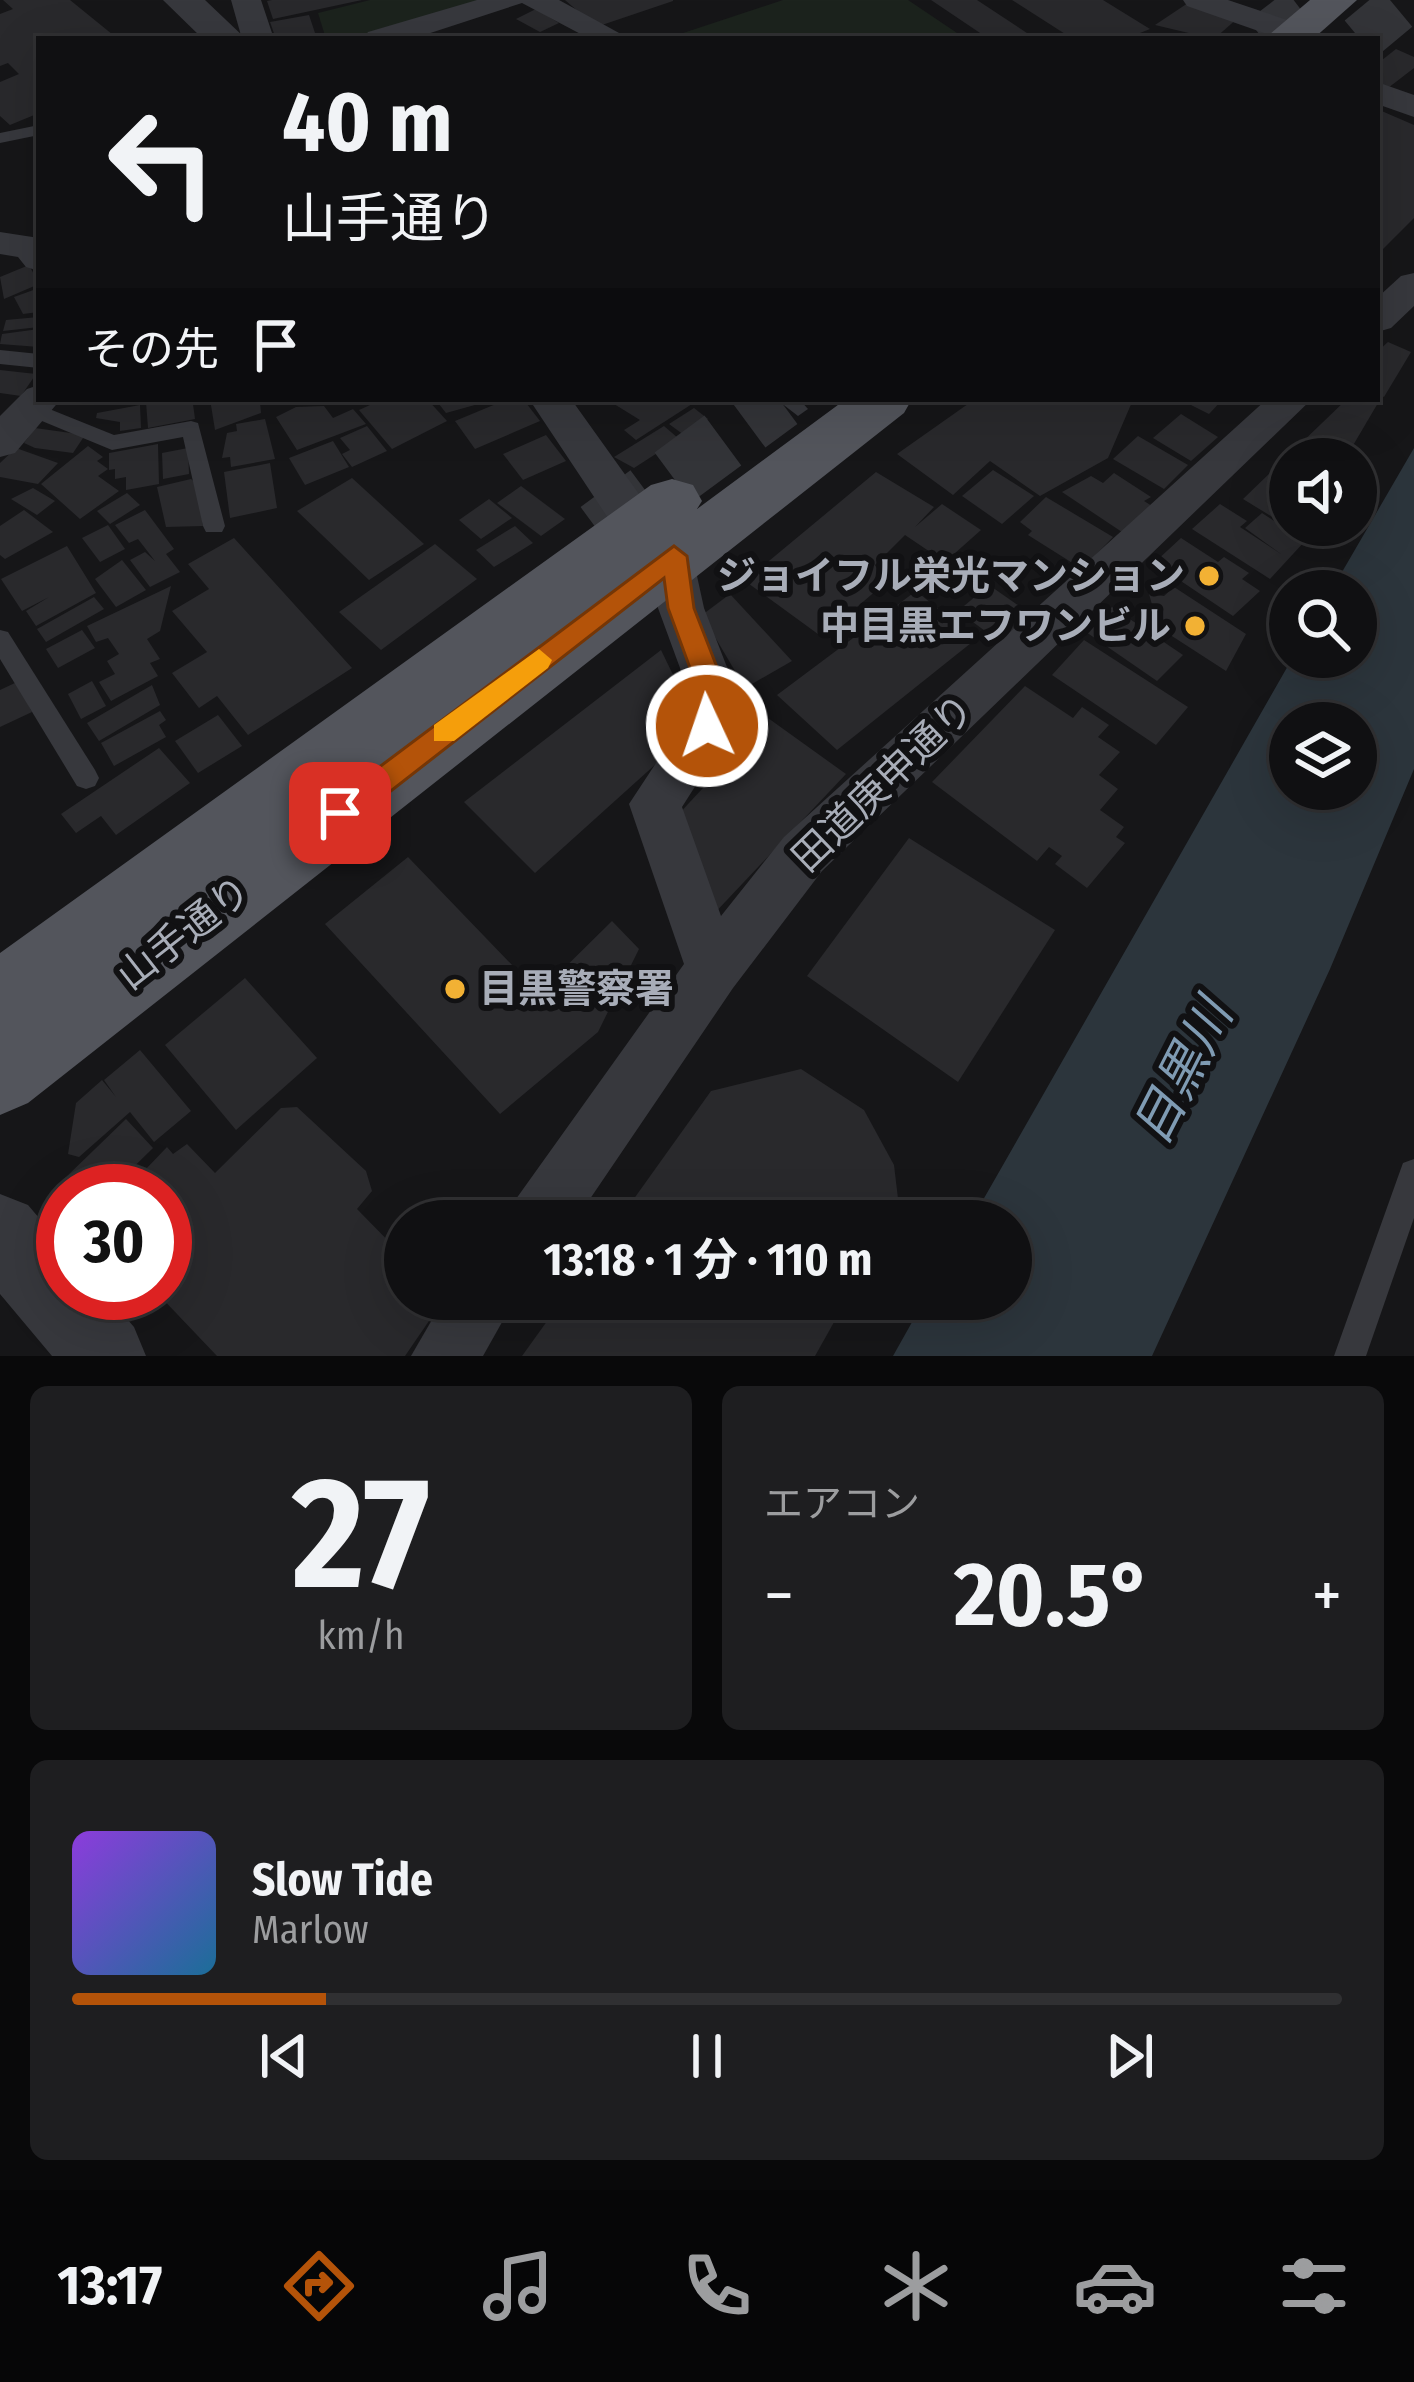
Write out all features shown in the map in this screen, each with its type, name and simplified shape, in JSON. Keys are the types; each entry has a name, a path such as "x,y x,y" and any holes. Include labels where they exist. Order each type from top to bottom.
{"main road":[{"path":"1290,36 1348,17"},
{"name":"山手通り","path":"0,1075 656,542 799,402"},
{"name":"山手通り","path":"0,999 656,542 879,402"}],"street":[{"path":"182,0 223,36"},
{"path":"246,0 257,36"},
{"path":"389,36 507,0"},
{"path":"535,0 608,36"},
{"path":"1198,0 1290,36"},
{"path":"1380,93 1414,107"},
{"path":"18,248 36,216"},
{"path":"1380,313 1414,285"},
{"path":"551,402 656,542 715,698 707,726 655,804 713,969"},
{"name":"田道庚申通り","path":"553,1200 713,969 803,854 1289,402"},
{"path":"0,442 36,404"},
{"path":"0,1233 105,1356"},
{"path":"444,1356 469,1320"}],"lane":[{"path":"0,138 36,131"},
{"path":"0,357 36,361"},
{"path":"36,404 112,443 191,428 214,526"},
{"path":"0,638 86,778"},
{"path":"1350,1356 1414,1174"}],"shaded area":[{"path":"370,0 489,0 387,36 325,36 318,13"},
{"path":"783,0 908,0 962,36 674,36"}],"water":[{"name":"目黒川","path":"1414,448 1414,769 1330,969 1152,1356 893,1356 913,1320 1032,1320 1032,1200 983,1200 1281,678 1377,678 1377,570 1343,570 1357,546 1377,546 1377,512"}],"building":[{"path":"3,0 70,0 114,36 36,36 36,114 10,125 0,116 0,82 19,74 8,63 0,66 0,14 13,9"},
{"path":"272,0 362,0 273,19 267,1"},
{"path":"565,0 673,0 673,1 596,27"},
{"path":"931,0 977,0 1031,36 985,36"},
{"path":"1012,0 1103,0 1150,29 1132,36 1068,36"},
{"path":"1191,1 1239,17 1217,36 1155,25"},
{"path":"536,9 559,23 540,32 516,19"},
{"path":"309,15 316,36 275,36 270,22"},
{"path":"1396,49 1414,57 1414,68 1388,88 1380,85 1380,62"},
{"path":"1380,110 1414,125 1414,218 1380,252"},
{"path":"29,265 36,285 4,299 0,277"},
{"path":"36,289 36,312 23,314 14,297"},
{"path":"36,317 36,327 3,331 6,320"},
{"path":"36,329 36,347 0,344 2,334"},
{"path":"1388,342 1411,352 1384,397 1380,395 1380,349"},
{"path":"0,370 36,374 21,396 0,393"},
{"path":"146,402 202,402 193,404 195,419 148,428"},
{"path":"210,402 260,402 261,413 215,430"},
{"path":"376,402 430,402 447,421 392,449 359,410"},
{"path":"437,402 482,403 446,413"},
{"path":"501,402 525,402 540,421 475,449 455,421"},
{"path":"611,402 692,404 636,440 624,430 640,420"},
{"path":"971,402 1132,402 1108,458 1040,496 990,461 953,495 897,454"},
{"path":"1185,402 1220,402 1209,414"},
{"path":"1344,402 1378,403 1357,438 1306,438"},
{"path":"140,405 141,428 120,431 120,422 96,418 97,413"},
{"path":"324,406 333,418 353,409 366,424 297,450 276,417 296,407"},
{"path":"694,408 708,419 684,435 669,424"},
{"path":"1181,414 1218,437 1191,461 1153,438"},
{"path":"265,419 275,459 231,467 230,457 222,458 227,433 237,431 236,424"},
{"path":"367,426 387,451 352,467 342,454 350,450 340,438"},
{"path":"664,426 679,439 634,468 614,457"},
{"path":"35,428 85,435 73,453 35,448 24,443"},
{"path":"546,435 566,461 523,480 503,454"},
{"path":"1138,436 1188,465 1164,489 1113,459"},
{"path":"333,441 349,467 305,485 289,458"},
{"path":"158,444 159,484 126,490 126,477 115,479 115,469 109,470 109,453"},
{"path":"88,446 103,457 97,461 108,469 98,476 119,491 80,519 41,484"},
{"path":"16,448 58,463 38,484 0,477 0,463"},
{"path":"188,448 189,474 163,479 162,453"},
{"path":"270,463 277,508 230,518 224,472"},
{"path":"993,470 1034,496 1002,524 962,496"},
{"path":"876,472 934,507 915,527 942,504 981,530 945,562 905,535 875,565 885,583 822,637 745,581"},
{"path":"1114,473 1151,497 1144,501 1152,506 1122,532 1062,492 1091,476 1103,483"},
{"path":"1269,474 1269,515 1243,499"},
{"path":"352,478 424,544 369,580 297,511"},
{"path":"191,479 197,484 203,526 166,527 157,487"},
{"path":"521,486 565,519 541,536 497,503"},
{"path":"33,488 55,501 37,515 11,499"},
{"path":"127,493 140,505 110,524 97,511"},
{"path":"1046,497 1113,537 1082,569 1028,535 1032,531 1020,522"},
{"path":"489,499 512,518 481,539 459,520"},
{"path":"1220,504 1247,521 1240,527 1281,554 1270,546 1300,546 1278,570 1269,570 1269,578 1192,529"},
{"path":"24,510 53,532 5,559 0,555 0,526"},
{"path":"145,510 174,549 166,554 180,572 150,587 130,560 145,552 155,561 138,539 129,543 115,525"},
{"path":"1262,513 1269,518 1269,545 1245,528"},
{"path":"108,525 125,549 100,562 82,538"},
{"path":"515,526 533,543 494,567 476,550"},
{"path":"234,538 352,668 248,735 217,696 199,708 172,673 207,652 172,611 209,589 188,564"},
{"name":"ジョイフル栄光マンション","path":"1181,538 1218,562 1224,557 1249,573 1242,579 1260,591 1233,616 1154,563"},
{"path":"435,544 477,579 381,650 339,612"},
{"path":"67,546 96,593 36,626 26,611 49,597 22,611 1,579"},
{"path":"122,560 146,590 116,607 95,579"},
{"path":"989,585 1035,617 1004,645 958,611"},
{"path":"171,586 160,631 147,639 160,659 150,663 158,676 111,701 99,682 115,674 107,661 119,654 108,638 96,642 87,626"},
{"name":"中目黒エフワンビル","path":"1174,587 1246,634 1226,671 1144,618 1153,608 1149,594 1164,596"},
{"path":"916,591 976,639 837,750 777,695"},
{"path":"730,594 792,661 745,688 702,615"},
{"path":"94,597 104,609 46,642 37,629"},
{"path":"1112,607 1183,655 1157,681 1086,632"},
{"path":"82,630 95,648 58,668 46,649"},
{"path":"1084,640 1188,707 1156,745 1052,675"},
{"path":"661,650 698,726 535,873 464,802"},
{"path":"92,681 106,706 81,719 68,694"},
{"path":"17,682 32,712 0,727 0,690"},
{"path":"152,685 160,705 99,741 87,723"},
{"path":"1025,686 1073,718 1082,707 1109,725 1098,737 1120,752 1099,775 1118,789 1100,810 1124,827 1116,837 1125,843 1087,888 1055,864 1062,856 1049,847 1037,861 932,782"},
{"path":"160,711 166,720 159,725 166,737 114,766 101,743"},
{"path":"218,715 242,746 198,773 175,741"},
{"path":"768,718 846,774 710,918 676,817"},
{"path":"159,748 190,783 116,835 101,816 76,833 61,814"},
{"path":"909,838 1055,930 958,1082 807,976"},
{"path":"408,857 539,993 612,921 639,949 598,1032 500,1114 325,924"},
{"path":"245,978 317,1058 236,1130 165,1045"},
{"path":"140,1050 191,1111 154,1142 130,1112 79,1157 68,1154 76,1103 102,1080 116,1097 104,1080"},
{"path":"801,1069 864,1110 894,1165 898,1200 633,1200 711,1091"},
{"path":"297,1107 366,1171 372,1191 357,1209 384,1237 384,1320 430,1320 405,1356 217,1356 183,1320 192,1320 192,1164 151,1164 167,1147 173,1154 187,1144 215,1173 281,1108"},
{"path":"126,1119 153,1148 137,1164 80,1164"},
{"path":"548,1320 835,1320 815,1356 522,1356"}],"tunnel":[{"path":"1267,36 1314,0"},
{"path":"1364,36 1407,0"},
{"path":"599,532 775,402"}],"slow traffic":[{"path":"444,733 539,660"}],"place":[{"name":"ジョイフル栄光マンション","path":"1209,576"},
{"name":"中目黒エフワンビル","path":"1195,626"},
{"name":"目黒警察署","path":"455,989"}],"route":[{"path":"340,813 674,556 681,608 715,698 707,726"}]}
